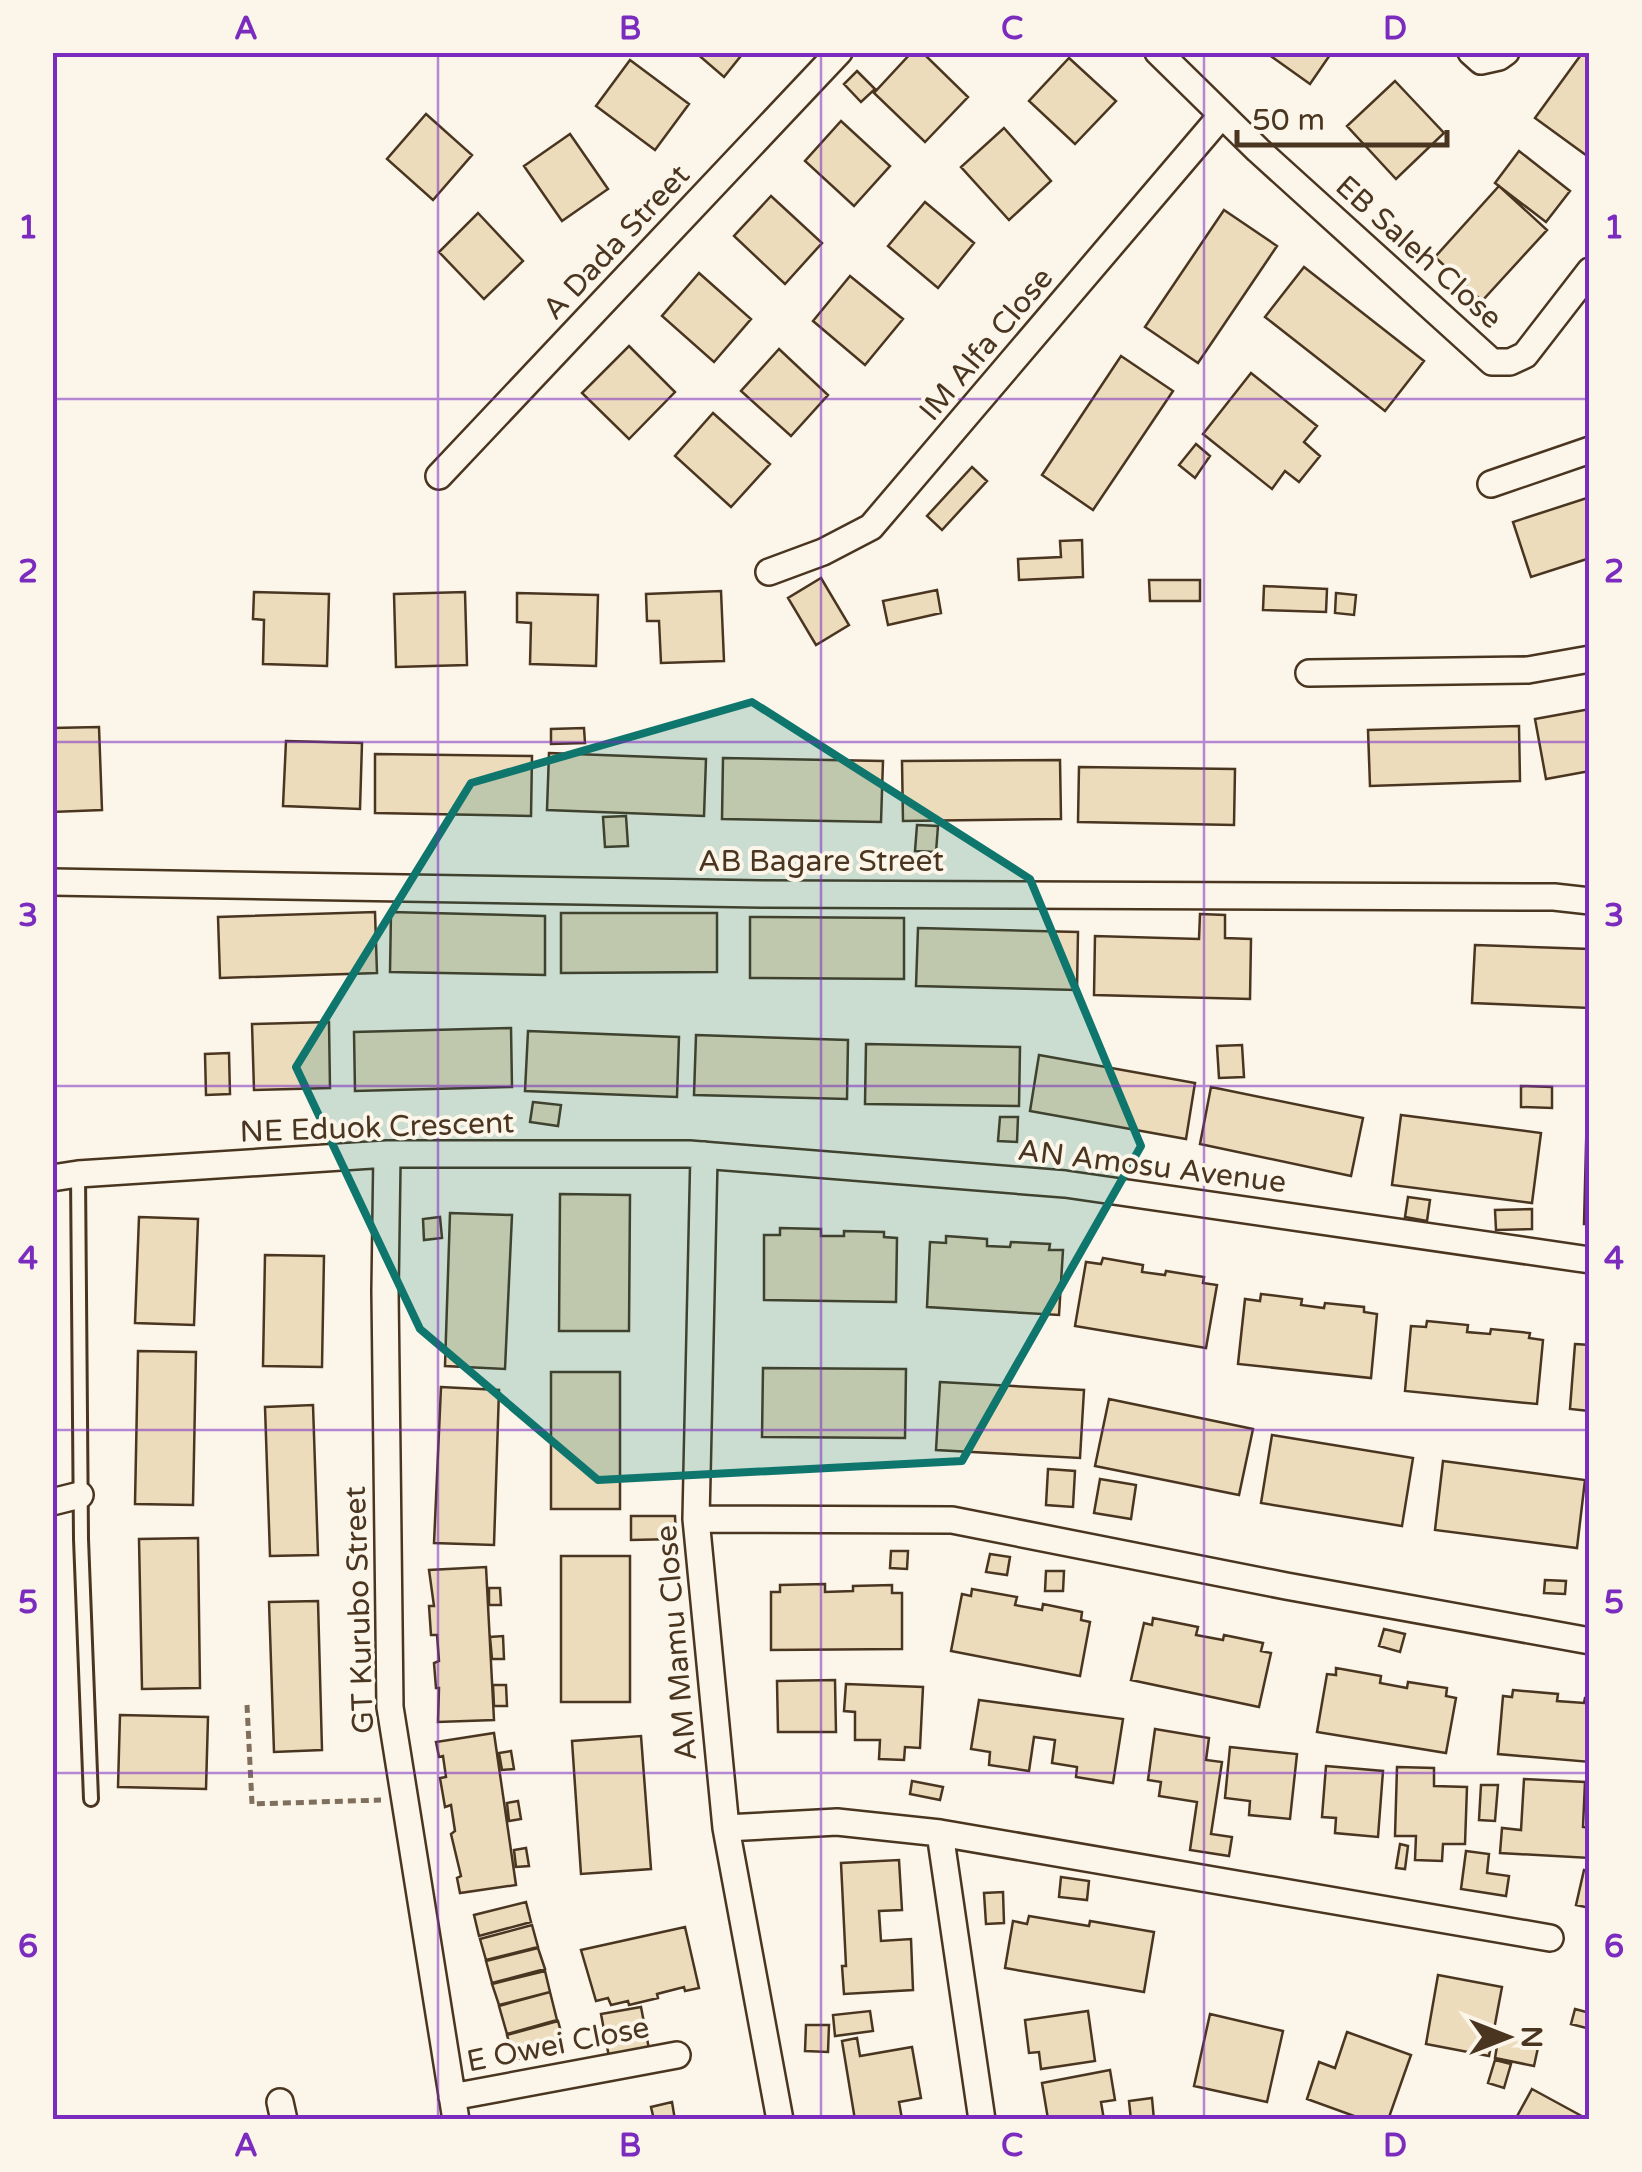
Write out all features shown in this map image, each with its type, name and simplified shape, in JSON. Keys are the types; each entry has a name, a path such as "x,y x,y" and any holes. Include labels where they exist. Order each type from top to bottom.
{"street":[{"name":"A Dada Street","path":"439,476 840,52"},
{"name":"EB Saleh Close","path":"1158,52 1221,116 1492,362 1510,362 1525,355 1590,271"},
{"path":"1471,52 1481,61 1506,52"},
{"name":"IM Alfa Close","path":"769,572 823,552 871,526 1221,116"},
{"path":"1490,484 1590,450"},
{"path":"1309,673 1528,670 1590,659"},
{"name":"AB Bagare Street","path":"52,882 762,894 1554,896 1590,901"},
{"name":"NE Eduok Crescent","path":"65,1176 387,1154 704,1155"},
{"name":"GT Kurubo Street","path":"387,1154 390,1689 453,2108"},
{"name":"AN Amosu Avenue","path":"704,1155 1065,1184 1590,1260"},
{"name":"AM Mamu Close","path":"704,1155 696,1519 726,1828 780,2120"},
{"path":"52,1502 80,1495"},
{"path":"696,1519 952,1520 1590,1641"},
{"path":"726,1828 837,1822 940,1833 1550,1938"},
{"path":"940,1833 982,2120"},
{"name":"E Owei Close","path":"453,2108 677,2055"}],"lane":[{"path":"65,1176 90,1799"}],"path":[{"path":"247,1705 252,1804 404,1799"}],"highlighted area":[{"path":"752,702 1030,879 1141,1146 962,1461 598,1480 420,1329 296,1067 471,783"}],"building":[{"path":"695,52 744,52 724,77"},
{"path":"912,52 922,52 968,97 925,142 874,93"},
{"path":"1265,52 1332,52 1310,84"},
{"path":"1583,52 1590,52 1590,158 1535,118"},
{"path":"1069,58 1116,101 1075,144 1029,101"},
{"path":"630,60 689,104 655,150 596,106"},
{"path":"857,71 875,89 861,102 844,84"},
{"path":"1395,81 1444,133 1396,179 1347,126"},
{"path":"426,114 472,155 433,200 387,159"},
{"path":"841,121 890,166 854,206 805,161"},
{"path":"1004,128 1051,181 1009,220 961,167"},
{"path":"570,134 608,189 562,221 524,166"},
{"path":"1519,151 1570,191 1546,222 1495,183"},
{"path":"1499,186 1547,230 1482,301 1435,257"},
{"path":"771,196 822,243 785,284 734,236"},
{"path":"925,202 974,243 938,288 888,246"},
{"path":"1224,210 1277,246 1198,363 1145,327"},
{"path":"478,213 523,261 484,299 439,252"},
{"path":"1304,267 1424,361 1385,411 1265,317"},
{"path":"699,273 751,319 714,362 662,316"},
{"path":"850,276 903,319 865,365 813,321"},
{"path":"629,346 675,392 629,439 582,393"},
{"path":"779,349 828,395 791,436 741,391"},
{"path":"1121,356 1173,391 1093,510 1042,475"},
{"path":"1251,373 1317,426 1304,442 1320,456 1299,482 1285,471 1272,489 1203,434"},
{"path":"713,413 770,464 731,507 675,456"},
{"path":"1196,444 1210,456 1195,478 1179,465"},
{"path":"972,467 987,481 942,530 927,516"},
{"path":"1590,497 1590,558 1531,577 1513,522"},
{"path":"1082,540 1083,577 1019,580 1018,559 1061,557 1060,541"},
{"path":"821,578 849,625 816,645 788,598"},
{"path":"1149,580 1200,580 1200,601 1150,601"},
{"path":"1264,586 1327,589 1326,612 1263,610"},
{"path":"937,590 941,613 888,625 883,601"},
{"path":"721,591 724,661 661,663 659,621 647,621 646,594"},
{"path":"254,592 329,594 327,666 263,664 264,620 253,619"},
{"path":"465,592 467,665 396,667 394,594"},
{"path":"517,593 598,595 596,666 530,664 531,623 517,622"},
{"path":"1336,593 1356,595 1354,615 1335,613"},
{"path":"1590,709 1590,771 1546,779 1535,719"},
{"path":"1519,726 1520,781 1370,786 1368,730"},
{"path":"99,727 102,810 52,812 52,728"},
{"path":"584,728 585,743 551,744 551,729"},
{"path":"286,741 362,743 360,809 283,806"},
{"path":"549,753 706,759 704,816 547,810"},
{"path":"375,754 532,756 531,816 375,813"},
{"path":"723,758 883,761 881,822 722,819"},
{"path":"1060,760 1061,819 903,821 902,761"},
{"path":"1079,767 1235,769 1234,825 1078,822"},
{"path":"626,816 628,846 605,847 603,817"},
{"path":"917,825 938,826 936,852 915,851"},
{"path":"375,912 377,973 220,978 218,917"},
{"path":"391,912 545,916 545,975 390,972"},
{"path":"561,913 717,913 717,972 561,973"},
{"path":"1200,914 1225,915 1225,938 1251,939 1250,999 1094,995 1095,936 1199,939"},
{"path":"750,917 904,918 904,979 750,978"},
{"path":"918,928 1078,932 1077,990 916,986"},
{"path":"1475,945 1590,949 1590,1008 1472,1003"},
{"path":"329,1022 330,1088 254,1090 252,1024"},
{"path":"511,1028 512,1087 355,1091 354,1032"},
{"path":"528,1031 679,1037 677,1097 525,1091"},
{"path":"696,1035 848,1040 847,1099 694,1095"},
{"path":"866,1044 1020,1047 1019,1106 865,1104"},
{"path":"1242,1045 1244,1077 1219,1078 1217,1046"},
{"path":"229,1053 230,1094 206,1095 205,1054"},
{"path":"1039,1055 1195,1083 1186,1139 1030,1111"},
{"path":"1588,1068 1590,1224 1584,1224"},
{"path":"1521,1086 1552,1087 1552,1108 1521,1107"},
{"path":"1211,1087 1363,1118 1351,1176 1200,1144"},
{"path":"533,1102 561,1105 558,1126 530,1122"},
{"path":"1401,1115 1541,1133 1532,1203 1392,1185"},
{"path":"1000,1117 1018,1117 1017,1142 998,1141"},
{"path":"560,1194 630,1195 629,1331 559,1331"},
{"path":"1408,1197 1430,1200 1427,1221 1405,1217"},
{"path":"1532,1209 1532,1229 1496,1230 1495,1210"},
{"path":"450,1213 512,1215 505,1369 445,1366"},
{"path":"139,1217 198,1219 194,1325 135,1323"},
{"path":"440,1217 442,1238 424,1240 423,1219"},
{"path":"780,1228 821,1229 821,1236 844,1236 844,1231 884,1232 884,1237 897,1238 896,1302 764,1300 764,1235 780,1235"},
{"path":"946,1236 987,1239 987,1246 1010,1247 1011,1242 1050,1244 1049,1250 1063,1250 1059,1315 927,1307 930,1242 946,1243"},
{"path":"265,1255 324,1256 322,1367 263,1366"},
{"path":"1103,1258 1143,1265 1142,1272 1204,1277 1203,1283 1217,1285 1206,1348 1075,1326 1086,1262 1101,1264"},
{"path":"1261,1294 1302,1299 1301,1305 1324,1308 1325,1303 1364,1307 1364,1312 1377,1314 1371,1378 1238,1364 1245,1299 1260,1301"},
{"path":"1427,1321 1468,1325 1467,1332 1490,1334 1491,1329 1530,1333 1529,1338 1543,1340 1537,1404 1405,1391 1411,1326 1426,1327"},
{"path":"1575,1344 1590,1345 1590,1411 1570,1409"},
{"path":"138,1351 196,1352 193,1505 135,1504"},
{"path":"763,1368 906,1369 905,1438 762,1437"},
{"path":"551,1372 620,1372 620,1509 551,1509"},
{"path":"940,1382 1084,1390 1080,1458 936,1450"},
{"path":"441,1387 499,1390 494,1545 434,1543"},
{"path":"1109,1399 1253,1429 1239,1495 1095,1466"},
{"path":"313,1405 318,1555 270,1556 265,1407"},
{"path":"1272,1435 1413,1458 1402,1526 1261,1503"},
{"path":"1443,1461 1585,1480 1577,1548 1435,1530"},
{"path":"1048,1469 1075,1471 1073,1507 1046,1505"},
{"path":"1100,1479 1136,1485 1131,1519 1094,1513"},
{"path":"631,1516 675,1516 676,1539 631,1540"},
{"path":"198,1538 200,1688 142,1689 139,1539"},
{"path":"891,1551 908,1551 907,1569 890,1568"},
{"path":"990,1554 1010,1557 1007,1575 986,1572"},
{"path":"561,1556 630,1556 630,1702 561,1702"},
{"path":"486,1567 494,1720 438,1722 439,1688 434,1663 439,1661 437,1635 431,1635 429,1606 434,1606 429,1570"},
{"path":"1046,1571 1064,1571 1063,1591 1045,1591"},
{"path":"1545,1580 1566,1581 1565,1594 1544,1593"},
{"path":"825,1584 825,1592 853,1591 853,1586 892,1585 892,1593 902,1593 902,1649 771,1650 771,1592 780,1592 780,1585"},
{"path":"489,1588 500,1588 501,1605 489,1605"},
{"path":"972,1589 1017,1597 1015,1605 1042,1610 1043,1604 1082,1612 1081,1620 1090,1622 1080,1676 951,1651 962,1594 971,1596"},
{"path":"318,1601 322,1750 274,1752 269,1602"},
{"path":"1153,1618 1198,1627 1196,1635 1223,1640 1224,1635 1263,1643 1261,1651 1271,1653 1259,1707 1131,1680 1144,1623 1152,1625"},
{"path":"1384,1629 1405,1634 1400,1652 1379,1646"},
{"path":"503,1636 504,1659 492,1659 490,1637"},
{"path":"1336,1668 1381,1676 1380,1683 1407,1688 1408,1682 1447,1688 1446,1696 1456,1698 1446,1753 1317,1732 1327,1674 1336,1675"},
{"path":"835,1680 836,1732 778,1732 777,1681"},
{"path":"846,1684 923,1687 920,1748 905,1747 904,1760 879,1759 880,1740 855,1740 855,1712 844,1711"},
{"path":"493,1685 506,1685 507,1706 494,1706"},
{"path":"1513,1690 1558,1694 1557,1701 1584,1703 1585,1698 1590,1698 1590,1762 1498,1754 1503,1696 1512,1697"},
{"path":"979,1700 1123,1719 1113,1783 1076,1777 1077,1767 1052,1763 1055,1740 1034,1737 1029,1771 989,1765 990,1752 971,1749"},
{"path":"120,1715 208,1717 206,1789 118,1787"},
{"path":"1155,1729 1209,1738 1206,1760 1222,1762 1211,1834 1232,1837 1229,1856 1190,1850 1197,1802 1159,1796 1161,1782 1148,1780"},
{"path":"494,1733 516,1885 460,1893 451,1805 445,1807 440,1778 446,1777 436,1742"},
{"path":"641,1736 651,1869 581,1874 572,1741"},
{"path":"1230,1747 1297,1754 1290,1819 1249,1815 1250,1801 1225,1798"},
{"path":"511,1751 514,1769 502,1770 499,1753"},
{"path":"1326,1766 1383,1771 1378,1837 1335,1833 1336,1818 1322,1817"},
{"path":"1397,1767 1434,1768 1434,1786 1467,1787 1465,1844 1443,1844 1442,1861 1415,1860 1416,1836 1395,1836"},
{"path":"1524,1779 1585,1782 1583,1827 1590,1828 1590,1858 1500,1853 1502,1828 1521,1830"},
{"path":"912,1781 943,1787 940,1800 910,1794"},
{"path":"1481,1785 1498,1785 1495,1821 1479,1820"},
{"path":"518,1801 521,1819 509,1821 507,1803"},
{"path":"1400,1844 1408,1846 1405,1869 1396,1868"},
{"path":"526,1848 529,1866 516,1867 514,1850"},
{"path":"1466,1851 1489,1854 1487,1873 1509,1876 1506,1896 1461,1889"},
{"path":"899,1860 902,1910 879,1911 881,1941 911,1939 913,1990 844,1994 841,1863"},
{"path":"1584,1870 1590,1871 1590,1908 1576,1905"},
{"path":"1061,1877 1089,1881 1087,1900 1059,1897"},
{"path":"1003,1892 1004,1923 986,1924 984,1893"},
{"path":"526,1902 531,1922 479,1936 474,1915"},
{"path":"1029,1916 1154,1932 1144,1992 1005,1968 1013,1921 1027,1924"},
{"path":"532,1925 538,1947 486,1960 480,1939"},
{"path":"685,1927 699,1988 685,1991 684,1987 629,2005 628,2001 611,2005 608,1998 596,2001 581,1950"},
{"path":"538,1948 545,1969 492,1983 486,1961"},
{"path":"545,1971 550,1992 499,2005 492,1984"},
{"path":"1438,1975 1502,1987 1489,2056 1426,2044"},
{"path":"550,1992 557,2020 507,2034 499,2006"},
{"path":"641,2007 649,2049 609,2057 601,2014"},
{"path":"1575,2009 1590,2013 1590,2029 1571,2024"},
{"path":"870,2011 873,2031 835,2036 833,2015"},
{"path":"1088,2011 1095,2061 1041,2069 1039,2052 1029,2053 1025,2020"},
{"path":"1210,2014 1283,2031 1267,2102 1194,2086"},
{"path":"558,2021 565,2046 514,2060 507,2035"},
{"path":"806,2025 829,2025 828,2052 805,2051"},
{"path":"1347,2032 1411,2055 1388,2120 1365,2120 1307,2099 1319,2062 1335,2068"},
{"path":"1499,2034 1539,2043 1534,2066 1495,2058"},
{"path":"857,2038 860,2056 912,2047 921,2098 899,2102 902,2119 855,2120 842,2041"},
{"path":"1495,2060 1511,2064 1504,2088 1488,2083"},
{"path":"1110,2070 1115,2100 1101,2102 1104,2120 1045,2120 1048,2119 1042,2083"},
{"path":"1532,2089 1589,2120 1515,2120"},
{"path":"1152,2098 1154,2120 1131,2120 1129,2101"},
{"path":"672,2102 675,2120 654,2120 651,2107"}]}
